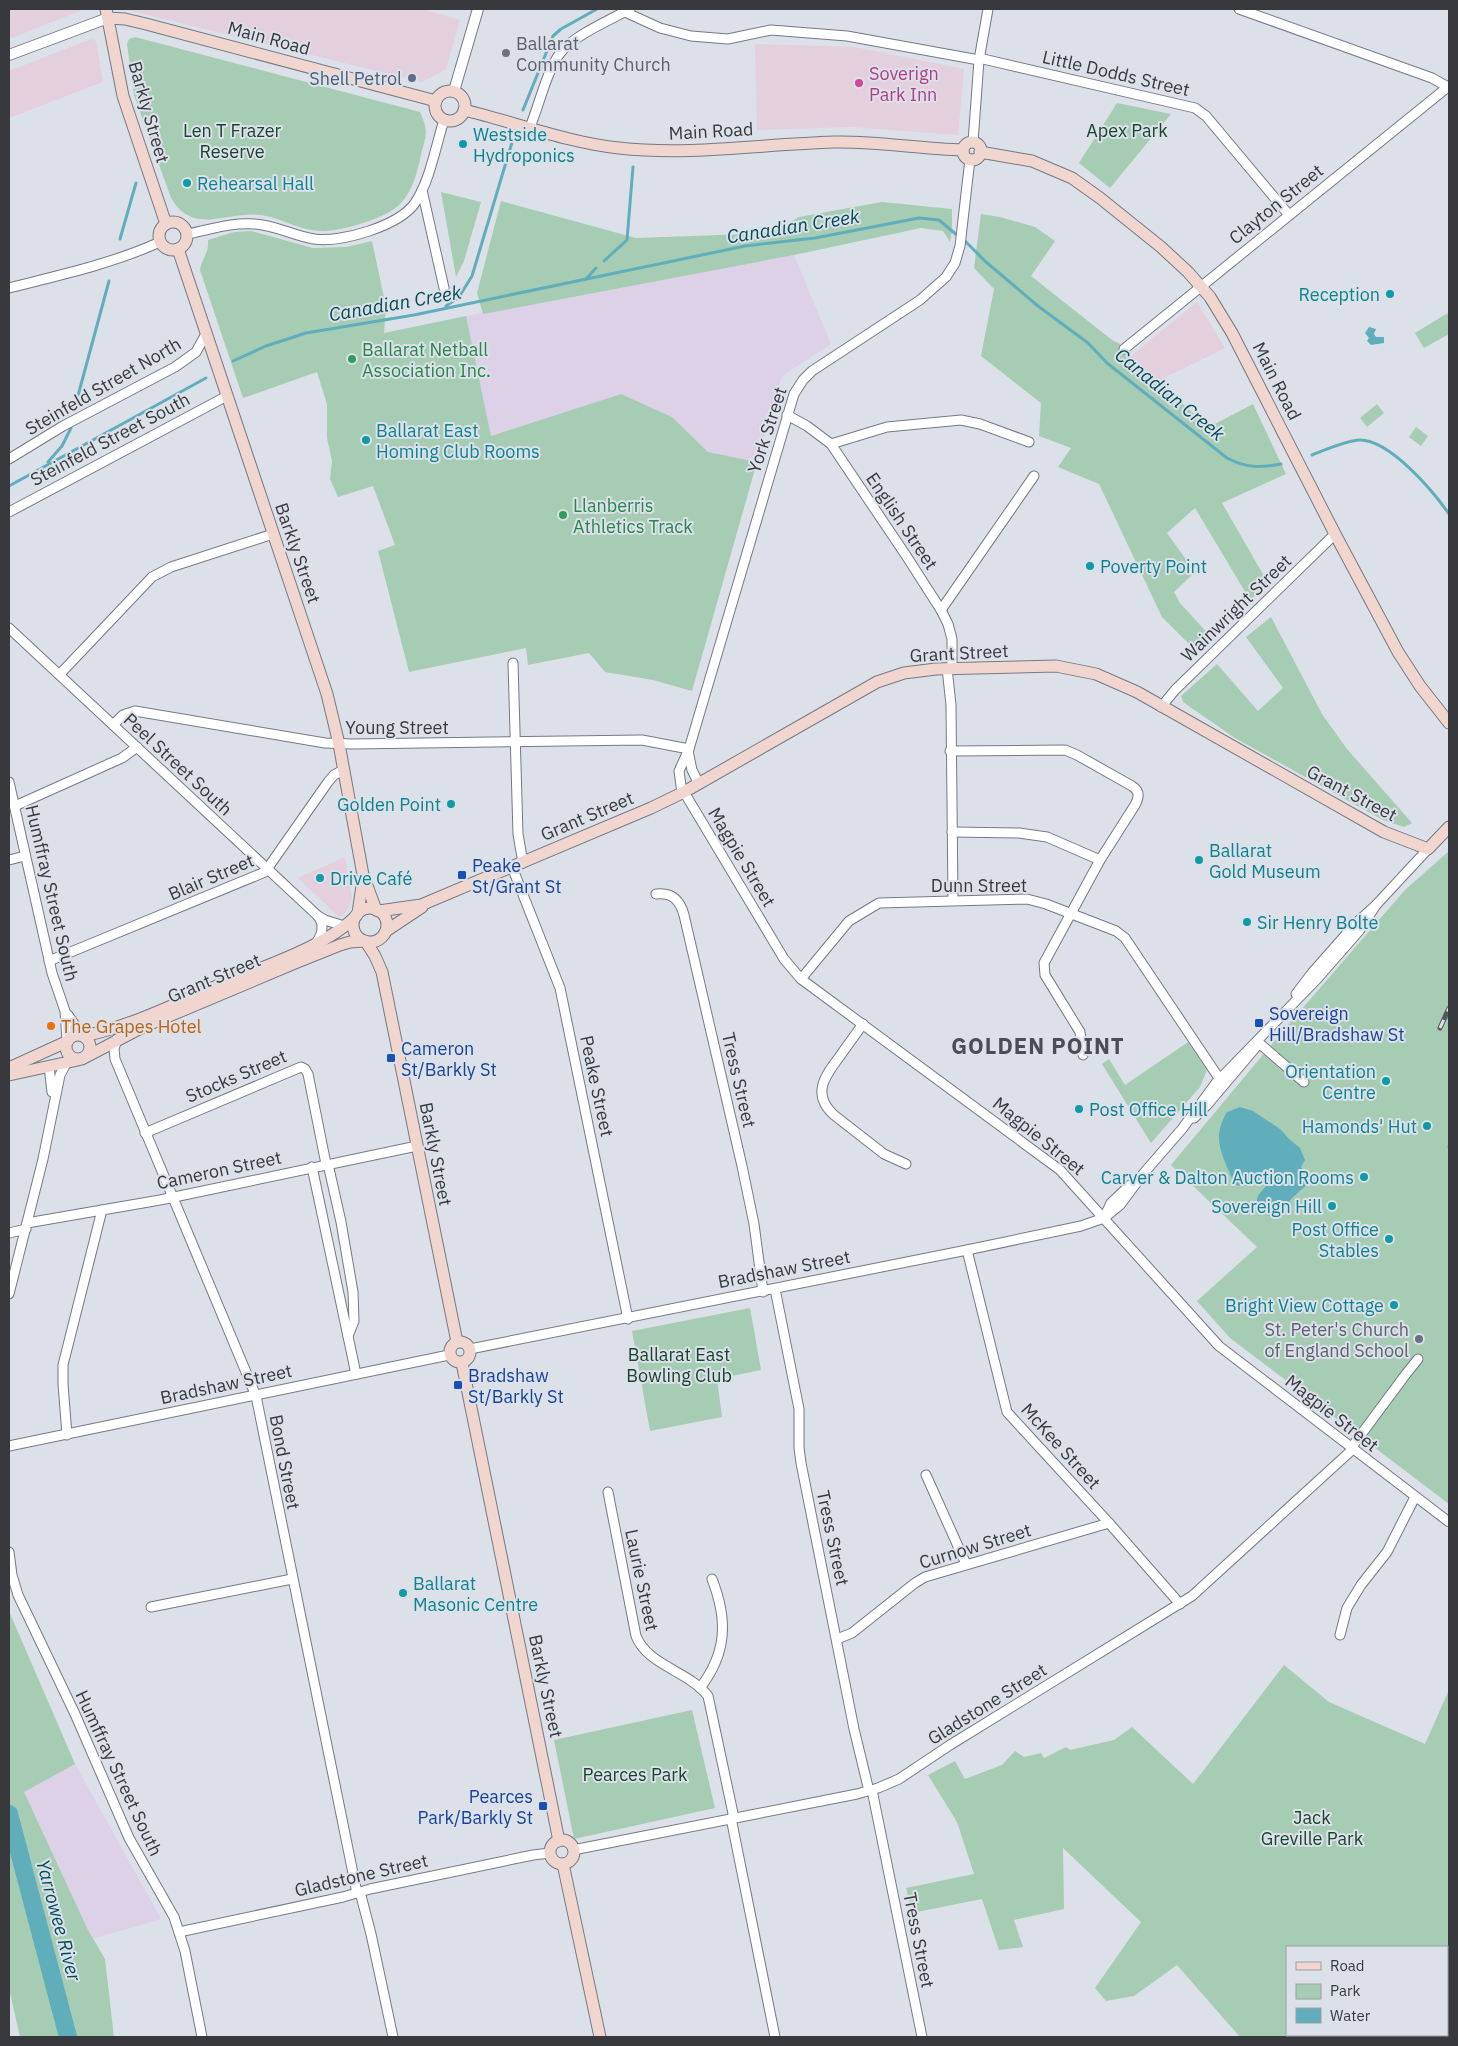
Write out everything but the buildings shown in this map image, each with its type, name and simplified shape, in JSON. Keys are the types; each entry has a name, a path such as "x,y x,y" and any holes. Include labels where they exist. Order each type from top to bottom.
{"main road":[{"name":"Main Road","path":"107,14 436,101"},
{"name":"Barkly Street","path":"107,14 123,96 166,224"},
{"path":"454,91 464,100 464,110 456,119 444,120 437,113 436,101 443,92 454,91"},
{"name":"Main Road","path":"464,110 591,144 636,150 673,151 834,142 963,150"},
{"path":"973,142 978,145 980,152 977,158 970,159 965,156 963,150 966,144 973,142"},
{"name":"Main Road","path":"980,152 1032,160 1072,178 1161,247 1201,286 1220,312 1232,333 1335,534 1406,666 1449,723"},
{"path":"178,222 185,229 187,234 185,243 178,249 167,249 160,242 160,231 166,224 178,222"},
{"name":"Barkly Street","path":"178,249 327,694 339,744 363,875 377,910"},
{"name":"Grant Street","path":"377,910 413,907 434,900 683,793 877,682 916,671 950,668 1056,666 1075,668 1112,680 1362,820 1430,847"},
{"path":"1430,847 1449,827"},
{"path":"1430,847 1449,831"},
{"name":"Barkly Street","path":"358,914 363,875"},
{"name":"Grant Street","path":"385,933 434,900"},
{"path":"366,909 377,910 385,918 385,933 378,940 365,941 358,938 354,931 354,922 358,914 366,909"},
{"name":"Grant Street","path":"67,1041 72,1036 83,1036 130,1022 316,944 344,926 358,914"},
{"name":"Barkly Street","path":"385,933 382,948 382,972 457,1342"},
{"name":"Barkly Street","path":"365,941 374,953 382,972"},
{"name":"Grant Street","path":"9,1076 80,1059 117,1039 333,947 350,942 365,941"},
{"path":"67,1041 66,1050 68,1055 73,1059 80,1059 88,1055 90,1048 89,1041 83,1036"},
{"path":"9,1068 67,1041"},
{"path":"49,1066 48,1055 51,1049"},
{"path":"457,1342 465,1343 470,1349 469,1358 462,1363 454,1362 450,1355 450,1347 457,1342"},
{"name":"Barkly Street","path":"462,1363 560,1841"},
{"path":"560,1841 569,1843 573,1850 572,1858 563,1864 554,1861 550,1853 552,1845 560,1841"},
{"path":"563,1864 600,2037"}],"street":[{"path":"454,91 478,9"},
{"path":"973,142 979,59 988,9"},
{"path":"1239,9 1432,78 1449,86"},
{"path":"530,127 551,71 562,51 572,42 628,10"},
{"name":"Little Dodds Street","path":"628,10 660,28 691,36 728,39 771,30 847,36 979,59 1195,108 1206,116 1289,215"},
{"name":"Main Road","path":"9,55 107,14"},
{"name":"Clayton Street","path":"1124,349 1449,86"},
{"path":"187,234 233,224 263,225 319,240 345,237 368,231 402,215 412,207 422,190 444,120"},
{"name":"York Street","path":"683,793 678,772 688,749 794,394 805,377 934,290 952,268 960,246 970,159"},
{"path":"422,190 444,288"},
{"path":"9,288 90,268 125,257 160,242"},
{"name":"Steinfeld Street North","path":"9,459 63,426 178,365 196,352 206,334"},
{"name":"Steinfeld Street South","path":"9,512 226,396"},
{"name":"English Street","path":"787,415 807,426 830,444 942,610 952,639 950,751 953,900"},
{"path":"830,444 887,427 961,420 980,424 1028,442"},
{"path":"942,610 1034,476"},
{"path":"60,674 152,577 171,566 273,534"},
{"name":"Wainwright Street","path":"1161,707 1175,690 1335,534"},
{"name":"Peel Street South","path":"9,624 17,634"},
{"name":"Peel Street South","path":"9,628 318,916 344,926"},
{"name":"Peake Street","path":"513,663 518,834 517,865 560,988 628,1319"},
{"name":"Young Street","path":"113,725 125,714 138,711 307,741 339,744 642,740 688,749"},
{"path":"15,806 119,760 137,747"},
{"path":"688,749 690,763 698,784"},
{"path":"950,751 1065,750 1135,788 1138,795 1135,805 1100,860 1046,960 1044,969 1048,980 1079,1030 1083,1054"},
{"name":"Blair Street","path":"49,961 268,870 328,782 334,775 343,770"},
{"name":"Humffray Street South","path":"9,782 49,961 65,1011 67,1041"},
{"name":"Magpie Street","path":"683,793 784,959 801,979 1053,1164 1066,1175 1219,1346 1449,1522"},
{"path":"952,832 1019,833 1047,837 1100,860"},
{"path":"1104,1218 1111,1204 1143,1174 1182,1129 1207,1105 1221,1082 1285,1011 1308,978 1328,960 1357,922 1376,906 1430,847"},
{"path":"9,860 25,856"},
{"name":"Tress Street","path":"656,894 673,896 683,911 742,1166 756,1234 763,1292"},
{"name":"Dunn Street","path":"801,979 849,921 874,904 881,902 1026,899 1041,902 1116,932 1125,938 1221,1082"},
{"path":"316,944 321,936 322,928 322,922 318,916"},
{"name":"Humffray Street South","path":"65,1011 83,1036"},
{"path":"863,1024 826,1074 822,1093 825,1104 834,1115 884,1154 906,1164"},
{"path":"1221,1082 1259,1043 1269,1028"},
{"name":"Bond Street","path":"117,1039 114,1049 115,1059 256,1396 292,1579 358,1892 371,1934 392,2037"},
{"path":"1259,1043 1304,1082"},
{"path":"99,1048 115,1059"},
{"path":"9,1294 47,1143 60,1075 67,1062"},
{"path":"49,1066 53,1105"},
{"name":"Stocks Street","path":"145,1133 301,1067 305,1069 308,1074 341,1222 353,1292 354,1321 348,1336"},
{"name":"Cameron Street","path":"9,1233 27,1226 102,1210 417,1146"},
{"name":"Stocks Street","path":"312,1167 356,1374"},
{"path":"68,1435 63,1384 64,1364 102,1210"},
{"name":"Bradshaw Street","path":"470,1349 967,1250 1081,1226 1104,1218"},
{"name":"McKee Street","path":"967,1250 1007,1412 1180,1604"},
{"name":"Tress Street","path":"775,1289 799,1409 801,1464 856,1738 871,1791 922,2037"},
{"name":"Bradshaw Street","path":"9,1446 450,1355"},
{"name":"Gladstone Street","path":"573,1850 871,1791 904,1776 950,1745 1180,1604 1206,1585 1352,1449 1418,1360"},
{"path":"926,1475 966,1564"},
{"name":"Laurie Street","path":"608,1492 637,1640 648,1653 700,1688 708,1696 711,1703 776,2037"},
{"path":"1340,1635 1348,1608 1361,1585 1375,1570 1387,1552 1415,1497"},
{"name":"Curnow Street","path":"837,1639 852,1633 920,1579 1109,1523"},
{"name":"Humffray Street South","path":"9,1552 11,1570 18,1595 129,1838 164,1898 179,1932 202,2037"},
{"path":"151,1607 292,1579"},
{"path":"700,1688 715,1667 722,1646 722,1620 712,1579"},
{"name":"Gladstone Street","path":"179,1932 358,1892 550,1853"}],"shaded area":[{"path":"9,9 85,9 9,39"},
{"path":"123,9 423,9 460,20 446,69 422,82"},
{"path":"91,39 96,41 103,82 9,118 9,71"},
{"name":"Soverign Park Inn","path":"755,44 855,47 964,69 958,135 852,127 757,130"},
{"path":"794,255 831,344 782,376 757,462 708,452 672,417 621,394 491,436 466,316"},
{"path":"1197,302 1225,348 1158,381 1130,357"},
{"path":"345,857 352,898 348,909 340,918 298,878"},
{"path":"75,1764 161,1919 92,1939 23,1791"}],"green space":[{"name":"Len T Frazer Reserve","path":"135,37 420,112 426,129 425,138 416,175 408,193 394,209 375,219 352,226 323,231 299,227 261,215 212,219 200,219 190,216 180,209 171,198 134,95 127,44 129,39"},
{"name":"Apex Park","path":"1117,103 1171,114 1110,188 1079,163"},
{"path":"441,192 481,202 464,261 456,277"},
{"path":"501,201 636,238 748,234 784,229 785,225 799,217 882,202 952,209 952,231 950,242 943,231 921,228 794,255 483,314 477,293"},
{"path":"981,214 1000,217 1035,227 1055,241 1031,276 1112,340 1120,344 1130,357 1209,427 1253,404 1286,474 1222,503 1268,583 1250,600 1195,508 1167,533 1195,572 1174,592 1180,603 1211,637 1197,652 1162,617 1099,484 1058,467 1071,448 1039,436 1041,403 981,356 994,289 974,268"},
{"name":"Llanberris Athletics Track","path":"251,231 313,248 346,247 372,241 386,307 384,333 466,316 491,436 621,394 672,417 708,452 757,462 692,691 653,680 605,672 589,653 528,665 526,648 409,672 378,551 395,545 373,486 338,497 330,479 332,461 327,438 327,404 317,372 243,398 200,270 208,240 234,232"},
{"path":"1448,313 1449,334 1424,348 1415,333"},
{"path":"1377,404 1384,413 1367,427 1360,418"},
{"path":"1416,427 1428,436 1421,446 1409,437"},
{"path":"1271,617 1322,714 1347,749 1412,823 1404,827 1383,820 1235,738 1183,702 1181,696 1217,664 1258,711 1283,688 1246,637"},
{"name":"Sovereign Hill","path":"1449,851 1449,1504 1230,1338 1197,1301 1257,1247 1171,1165 1287,1026 1405,890"},
{"path":"1188,1042 1207,1070 1200,1087 1151,1143 1102,1064 1109,1059 1125,1085"},
{"name":"Ballarat East Bowling Club","path":"750,1308 761,1370 717,1379 722,1417 650,1431 632,1331"},
{"path":"9,1611 75,1764 24,1792 88,1930 105,1959 114,2037 20,2037 9,1988"},
{"name":"Jack Greville Park","path":"1284,1665 1329,1702 1425,1744 1449,1690 1449,2037 1240,2037 1177,1965 1134,1996 1106,2001 1095,1988 1141,1922 1063,1848 1064,1909 1014,1920 1023,1947 999,1950 982,1899 912,1913 906,1888 974,1874 957,1822 928,1775 955,1761 965,1779 1002,1765 1015,1751 1024,1757 1041,1753 1044,1758 1066,1747 1070,1750 1114,1740 1132,1727 1193,1784"},
{"name":"Pearces Park","path":"692,1710 715,1808 574,1839 554,1740"}],"water":[{"path":"1369,327 1376,329 1374,334 1376,337 1384,337 1384,343 1371,345 1367,341 1369,338 1365,333"},
{"path":"1240,1107 1253,1111 1280,1129 1300,1148 1305,1160 1301,1167 1311,1181 1292,1198 1276,1219 1265,1213 1257,1203 1258,1196 1266,1186 1264,1181 1261,1179 1252,1185 1245,1186 1234,1184 1220,1148 1219,1140 1222,1122 1227,1112"}],"waterway":[{"path":"523,110 553,36 561,29 597,9"},
{"path":"446,306 459,297 472,276 513,139"},
{"path":"604,261 627,240 633,167"},
{"path":"120,239 136,183"},
{"name":"Canadian Creek","path":"233,361 266,346 306,333 414,315 745,246 815,238 919,218 939,220 958,236"},
{"name":"Canadian Creek","path":"963,239 986,262 1038,306 1088,343 1107,363 1227,458 1240,464 1253,466 1281,464"},
{"path":"586,279 596,268"},
{"path":"76,403 109,281"},
{"name":"Canadian Creek","path":"9,486 206,378"},
{"path":"48,462 62,446 71,428"},
{"name":"Canadian Creek","path":"1312,455 1349,442 1360,440 1372,442 1384,448 1410,468 1449,514"},
{"name":"Yarrowee River","path":"9,1814 68,2037"}],"railway":[{"path":"1440,1028 1449,1008"}],"place":[{"name":"Ballarat Community Church","path":"506,53"},
{"name":"Shell Petrol","path":"412,78"},
{"name":"Soverign Park Inn","path":"859,83"},
{"name":"Westside Hydroponics","path":"463,144"},
{"name":"Rehearsal Hall","path":"187,183"},
{"name":"Reception","path":"1390,294"},
{"name":"Ballarat Netball Association Inc.","path":"352,359"},
{"name":"Ballarat East Homing Club Rooms","path":"366,440"},
{"name":"Llanberris Athletics Track","path":"563,515"},
{"name":"Poverty Point","path":"1090,566"},
{"name":"Golden Point","path":"451,804"},
{"name":"Ballarat Gold Museum","path":"1199,860"},
{"name":"Peake St/Grant St","path":"462,875"},
{"name":"Drive Café","path":"320,878"},
{"name":"Sir Henry Bolte","path":"1247,922"},
{"name":"Sovereign Hill/Bradshaw St","path":"1259,1023"},
{"name":"The Grapes Hotel","path":"51,1026"},
{"name":"Cameron St/Barkly St","path":"391,1058"},
{"name":"Orientation Centre","path":"1386,1081"},
{"name":"Post Office Hill","path":"1079,1109"},
{"name":"Hamonds' Hut","path":"1427,1126"},
{"name":"Carver & Dalton Auction Rooms","path":"1364,1177"},
{"name":"Sovereign Hill","path":"1332,1206"},
{"name":"Post Office Stables","path":"1389,1239"},
{"name":"Bright View Cottage","path":"1394,1305"},
{"name":"St. Peter's Church of England School","path":"1419,1339"},
{"name":"Bradshaw St/Barkly St","path":"458,1385"},
{"name":"Ballarat Masonic Centre","path":"403,1593"},
{"name":"Pearces Park/Barkly St","path":"543,1806"}],"district":[{"name":"GOLDEN POINT","path":"1038,1045"}]}
